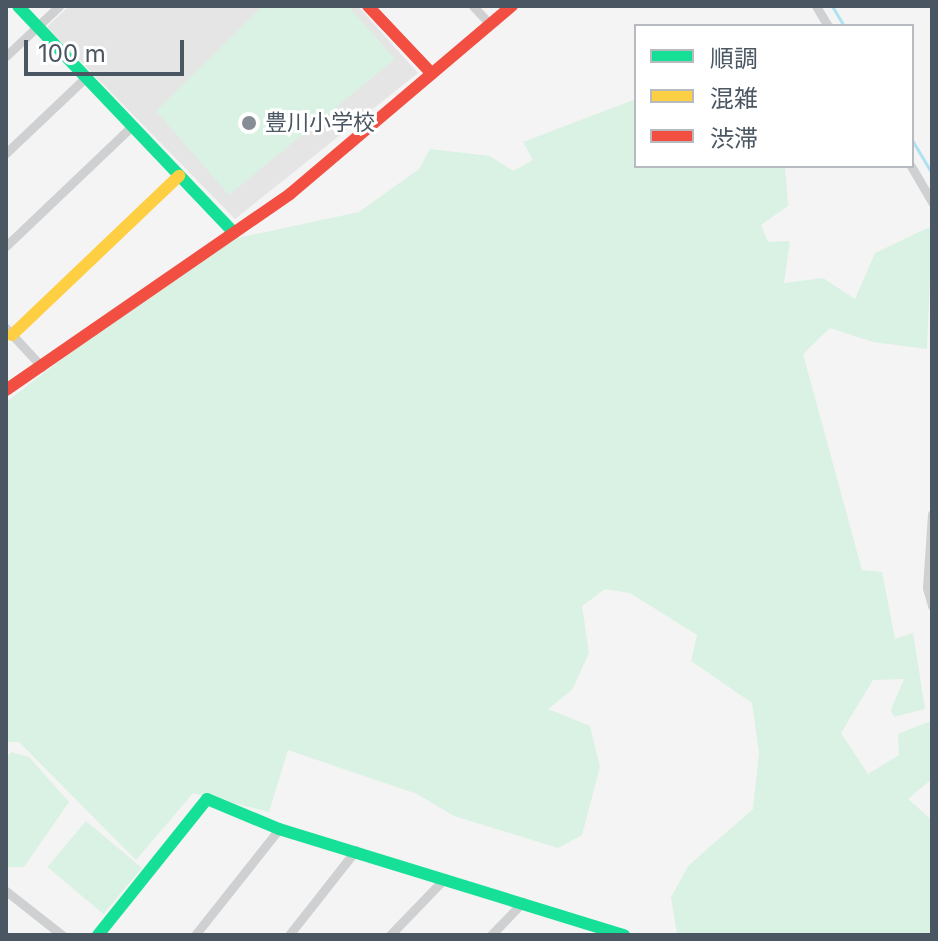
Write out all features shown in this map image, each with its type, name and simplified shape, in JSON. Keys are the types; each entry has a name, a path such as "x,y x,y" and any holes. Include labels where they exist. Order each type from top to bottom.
{"street":[{"path":"18,6 234,233"},
{"path":"6,56 59,6"},
{"path":"368,6 432,74"},
{"path":"473,6 490,24"},
{"path":"6,390 290,194 512,6"},
{"path":"816,6 827,24"},
{"path":"6,153 86,77"},
{"path":"6,246 132,126"},
{"path":"912,168 932,202"},
{"path":"42,367 9,331 179,176"},
{"path":"932,514 927,588 932,606"},
{"path":"98,935 207,799 279,829 356,849 523,902 595,931 624,935"},
{"path":"195,935 279,829"},
{"path":"289,935 356,849"},
{"path":"390,935 445,878"},
{"path":"6,891 62,935"},
{"path":"491,935 523,902"}],"shaded area":[{"name":"豊川小学校","path":"69,6 358,6 418,73 235,219 47,27"}],"green space":[{"path":"263,6 348,6 395,59 229,195 156,111"},
{"path":"634,100 634,168 785,168 788,206 761,225 768,242 790,241 784,283 823,278 855,299 875,253 932,226 927,349 873,342 830,328 803,354 862,570 882,572 895,639 913,633 925,709 894,717 891,710 904,679 873,680 841,733 868,774 899,755 898,734 931,721 932,779 908,799 932,820 932,935 669,935 677,933 671,897 689,865 753,809 759,753 752,703 691,661 697,635 630,593 605,589 582,606 589,653 572,690 548,709 590,726 600,767 582,835 558,848 454,816 417,794 288,750 269,812 193,793 136,860 19,742 6,742 6,402 214,243 359,212 419,169 430,149 490,156 513,171 533,160 523,142"},
{"path":"11,752 29,757 69,802 24,867 6,867 6,758"},
{"path":"86,821 142,868 103,914 47,867"}],"waterway":[{"path":"832,6 843,24"},
{"path":"914,143 932,173"}],"traffic: fast":[{"path":"18,6 234,233"},
{"path":"98,935 207,799 279,829 624,935"}],"traffic: slow":[{"path":"12,335 179,176"}],"traffic: jam":[{"path":"368,6 432,74"},
{"path":"6,390 290,194 512,6"}],"place":[{"name":"豊川小学校","path":"249,123"}]}
